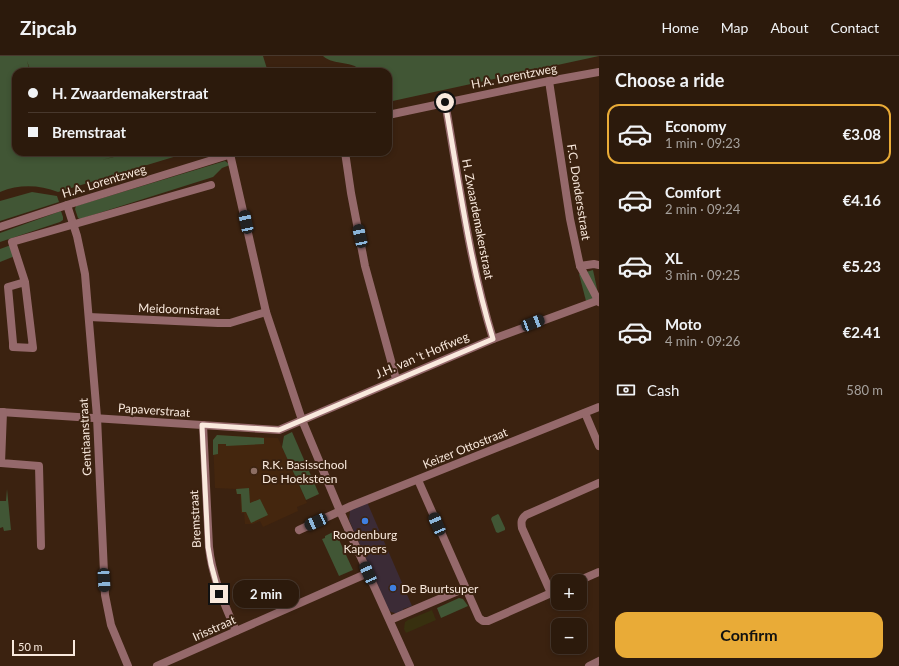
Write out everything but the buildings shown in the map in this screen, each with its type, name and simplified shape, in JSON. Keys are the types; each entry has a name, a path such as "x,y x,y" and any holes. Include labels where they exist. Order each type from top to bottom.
{"street":[{"name":"H.A. Lorentzweg","path":"392,114 445,102 599,72"},
{"name":"F.C. Dondersstraat","path":"549,81 570,219 580,266 599,301"},
{"name":"H. Zwaardemakerstraat","path":"445,102 464,216 479,292 493,339"},
{"name":"H.A. Lorentzweg","path":"0,227 224,156"},
{"path":"235,156 266,312 302,420 340,511 410,666"},
{"path":"346,156 351,193 366,266 396,379"},
{"path":"25,282 8,287 13,343 14,346 33,348 25,282 12,242 211,185"},
{"name":"Gentiaanstraat","path":"67,205 74,225 85,274 97,417 105,595 111,625 128,666"},
{"path":"580,266 597,263"},
{"name":"J.H. van 't Hoffweg","path":"302,420 493,339 599,301"},
{"name":"Meidoornstraat","path":"89,317 230,323 266,312"},
{"name":"Keizer Ottostraat","path":"299,530 340,511 599,407"},
{"name":"Papaverstraat","path":"41,546 39,466 1,463 2,412 279,430 302,420"},
{"path":"585,413 599,446"},
{"name":"Bremstraat","path":"202,425 208,547 219,594 236,631"},
{"path":"418,480 479,618 483,621 488,621 551,593"},
{"path":"551,583 522,528 521,523 523,518 526,515 599,483"},
{"path":"587,577 599,572"},
{"name":"Irisstraat","path":"157,666 368,573"},
{"path":"390,620 465,588"},
{"path":"589,666 599,661"}],"shaded area":[{"name":"R.K. Basisschool De Hoeksteen","path":"217,435 278,438 307,503 297,507 298,511 263,527 260,521 253,524 245,524 244,513 241,513 240,494 236,494 236,489 215,488 213,440"},
{"path":"367,502 412,606 403,609 404,612 399,614 391,612 388,609 349,520 350,511"}],"green space":[{"path":"0,56 263,56 267,68 30,68 27,61 29,68 12,68 12,156 116,156 102,160 118,156 177,156 58,192 29,186 7,189 0,192"},
{"path":"323,56 599,56 392,101 392,68 358,68 349,64 328,59"},
{"path":"225,161 230,165 222,168 213,177 80,219 78,218 75,209 76,206"},
{"path":"32,192 57,196 59,202 0,221 0,201"},
{"path":"61,211 63,220 60,222 0,242 0,233"},
{"path":"11,245 15,256 0,262 0,249"},
{"path":"593,270 599,298 586,301 579,274"},
{"path":"292,432 319,494 306,500 282,447 284,436"},
{"path":"217,435 264,438 264,444 226,446 226,444 218,444 218,454 213,455 213,440"},
{"path":"249,488 250,503 260,499 268,515 251,523 246,512 242,512 241,494 237,494 236,489"},
{"path":"7,489 11,530 4,531 3,527 0,528 0,501 6,501"},
{"path":"498,514 505,530 498,533 496,532 491,519"},
{"path":"335,531 353,570 339,576 322,539"},
{"path":"459,598 463,599 468,606 441,618 437,608"}],"sand":[{"path":"432,610 436,620 406,633 404,629 405,622"}],"place":[{"name":"R.K. Basisschool De Hoeksteen","path":"254,471"},
{"name":"Roodenburg Kappers","path":"365,521"},
{"name":"De Buurtsuper","path":"393,588"}],"route":[{"path":"219,594 208,547 202,425 279,430 493,339 479,292 464,216 445,102"}]}
